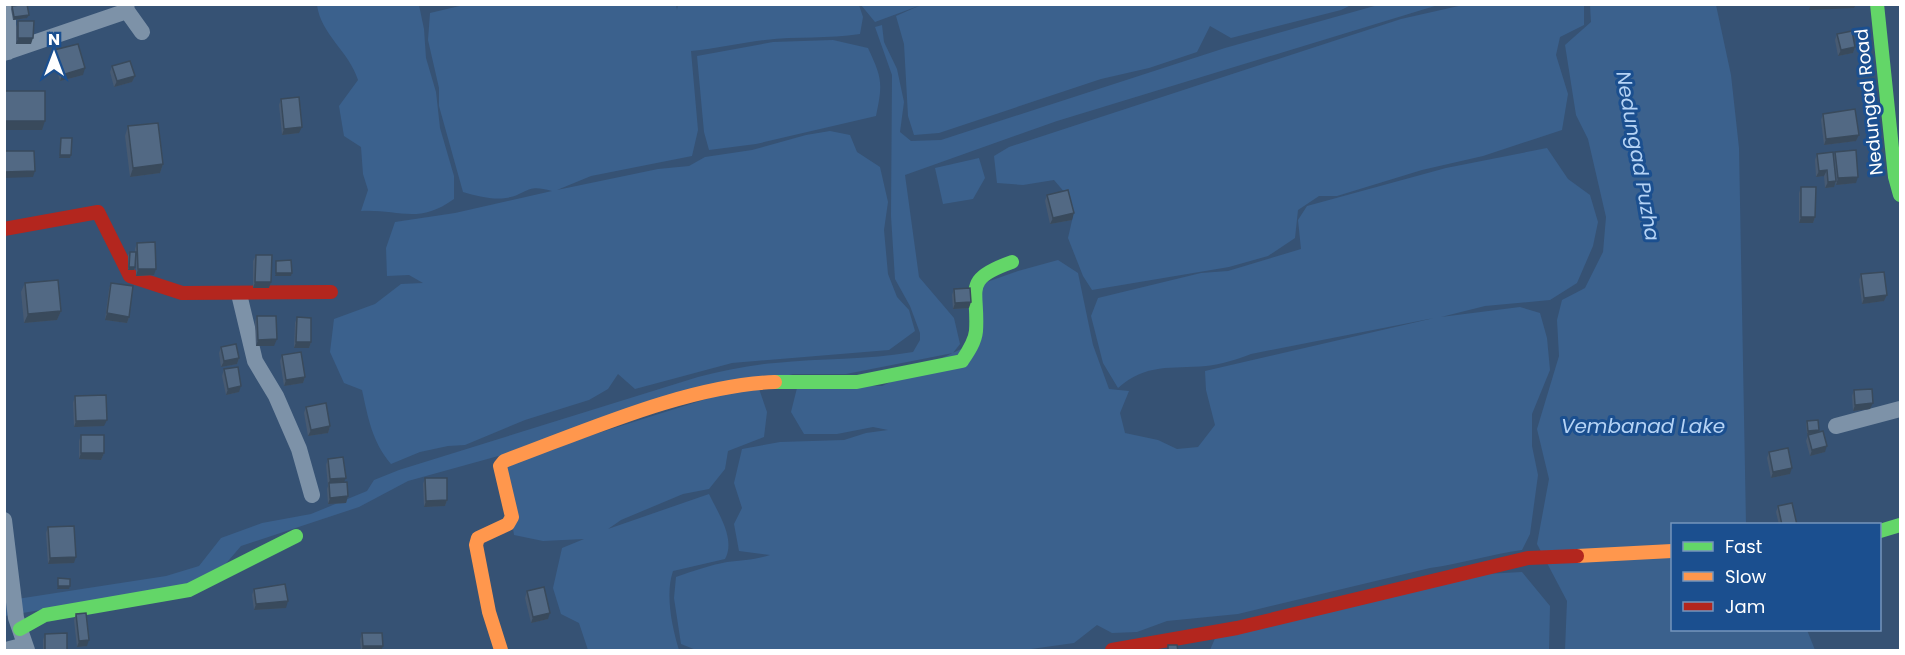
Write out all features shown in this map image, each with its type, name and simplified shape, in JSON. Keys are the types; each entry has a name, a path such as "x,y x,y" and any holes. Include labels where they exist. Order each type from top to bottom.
{"street":[{"path":"8,4 6,52 126,8 142,32"},
{"name":"Nedungad Road","path":"1876,4 1895,177 1900,195"},
{"path":"4,229 98,212 130,276 182,293 331,292"},
{"path":"501,651 486,605 485,585 476,545 478,538 508,524 512,517 500,466 504,461 636,414 740,387 763,383 842,383 881,379 962,361 970,350 976,331 973,295 980,279 986,273 1012,262"},
{"path":"239,294 255,361 276,396 299,449 312,495"},
{"path":"1836,426 1900,409"},
{"path":"4,519 18,623 26,648 6,651"},
{"path":"1881,531 1900,525"},
{"path":"18,623 45,615 189,590 296,536"},
{"path":"1112,651 1237,627 1399,588 1540,558 1671,550"}],"water":[{"path":"468,4 676,4 677,10 678,4 859,5 863,17 860,34 765,40 691,51 698,130 692,156 591,176 557,190 658,169 689,166 705,157 752,150 806,135 830,131 850,135 857,152 880,167 888,202 884,230 888,274 897,297 909,310 915,331 889,350 732,363 635,389 618,374 608,389 589,400 525,420 465,445 420,452 391,464 375,438 362,390 344,383 330,352 334,319 375,304 401,284 423,283 409,275 387,276 386,248 395,222 455,213 552,191 537,188 506,198 484,197 463,192 439,106 439,88 428,40 430,13"},
{"path":"922,4 1351,5 1341,10 1231,38 1210,26 1197,52 1149,68 1101,79 939,133 914,135 908,116 904,44 896,16 921,5 875,22 861,5"},
{"path":"317,5 419,5 424,29 426,58 436,92 440,128 454,176 454,199 430,212 419,214 361,211 368,190 363,174 361,147 344,136 339,106 358,80 348,60 324,25"},
{"path":"1378,5 1438,5 1057,121 905,175 919,277 954,318 960,344 953,353 846,374 793,374 408,481 359,507 241,546 211,581 5,616 4,601 166,576 199,566 221,538 262,523 311,514 367,491 374,480 399,470 698,377 765,364 913,352 920,340 920,333 910,306 895,279 891,216 892,75 875,27 882,25 884,42 897,69 904,102 900,132 911,141 941,140 1225,48"},
{"path":"1463,5 1584,5 1584,25 1560,37 1556,55 1568,94 1562,130 1483,156 1422,170 1337,196 1319,196 1298,210 1295,238 1268,256 1229,267 1092,290 1083,276 1068,238 1073,216 1066,194 1054,180 1023,185 997,183 994,156 1009,147 1401,19"},
{"name":"Vembanad Lake","path":"1590,5 1716,5 1731,75 1739,148 1746,523 1671,523 1671,631 1807,631 1815,650 1565,650 1567,601 1537,544 1549,479 1537,429 1559,356 1557,320 1562,300 1585,288 1603,252 1606,217 1588,139 1576,115 1565,45 1591,22"},
{"path":"833,40 868,48 880,81 876,116 756,144 709,150 704,132 697,56 773,42"},
{"path":"1547,148 1568,179 1590,195 1598,222 1593,246 1577,283 1550,300 1485,306 1441,317 1520,307 1540,313 1547,338 1550,370 1532,414 1532,446 1538,475 1530,534 1522,550 1430,568 1238,614 1167,621 1137,632 1112,633 1097,625 1074,643 1024,650 696,650 681,644 674,598 676,577 721,563 770,555 739,551 734,524 742,508 734,483 742,449 780,442 844,440 866,433 888,430 873,427 837,434 804,434 791,412 798,384 882,386 972,344 967,289 1058,260 1078,273 1093,345 1109,389 1129,391 1120,413 1125,433 1158,440 1177,449 1198,447 1215,425 1206,390 1205,371 1434,318 1251,354 1218,364 1149,371 1128,380 1118,388 1103,363 1091,316 1098,298 1201,273 1228,271 1301,249 1298,220 1307,206 1446,168"},
{"path":"979,158 985,178 973,199 943,204 935,168"},
{"path":"757,383 767,412 764,437 728,451 725,469 709,489 683,494 621,520 608,529 709,494 725,526 728,551 725,559 673,571 670,600 679,650 588,650 579,623 561,614 553,588 562,548 584,539 543,541 514,535 503,463"},
{"path":"1522,572 1550,606 1549,650 1210,650 1216,636 1485,574"}],"building":[{"path":"27,4 29,15 14,17 12,6"},
{"path":"18,21 34,21 33,38 18,38"},
{"path":"1852,31 1855,47 1841,50 1837,34"},
{"path":"78,44 85,68 62,75 54,50"},
{"path":"130,61 135,76 117,81 112,66"},
{"path":"4,91 45,91 45,121 4,121"},
{"path":"299,97 302,127 284,129 281,99"},
{"path":"1855,109 1859,135 1826,139 1823,114"},
{"path":"158,123 163,164 133,168 128,126"},
{"path":"61,138 72,138 71,155 60,155"},
{"path":"1856,150 1858,177 1838,178 1835,152"},
{"path":"4,151 34,151 35,171 4,172"},
{"path":"1833,152 1836,181 1828,182 1827,170 1819,171 1817,154"},
{"path":"1801,187 1816,187 1815,217 1801,217"},
{"path":"1068,190 1074,213 1053,218 1047,195"},
{"path":"155,242 156,269 138,269 137,243"},
{"path":"130,252 136,252 135,267 129,267"},
{"path":"256,255 272,255 271,282 255,282"},
{"path":"291,260 292,273 276,273 276,261"},
{"path":"1884,272 1887,295 1864,298 1861,274"},
{"path":"58,280 61,311 28,314 25,283"},
{"path":"111,283 133,286 129,317 107,313"},
{"path":"970,288 971,302 955,303 954,289"},
{"path":"257,316 276,316 277,339 258,340"},
{"path":"297,317 311,318 311,342 296,342"},
{"path":"236,344 239,358 224,361 221,347"},
{"path":"301,352 305,377 286,380 282,355"},
{"path":"238,367 241,386 228,389 224,369"},
{"path":"1872,389 1873,403 1855,405 1854,390"},
{"path":"106,395 107,420 76,421 75,396"},
{"path":"326,403 330,426 311,430 306,407"},
{"path":"1818,420 1819,430 1808,431 1807,421"},
{"path":"1823,431 1827,446 1812,450 1808,435"},
{"path":"81,435 104,435 104,453 81,453"},
{"path":"1788,448 1792,468 1773,472 1769,452"},
{"path":"343,457 346,478 330,479 328,459"},
{"path":"425,478 447,478 447,500 426,501"},
{"path":"347,482 348,496 330,498 329,483"},
{"path":"1792,503 1797,523 1782,523 1778,506"},
{"path":"74,526 76,557 50,558 48,527"},
{"path":"58,578 70,579 70,586 58,586"},
{"path":"285,584 288,601 256,604 254,589"},
{"path":"544,587 550,613 533,617 527,591"},
{"path":"86,613 89,640 79,641 76,614"},
{"path":"67,633 67,651 45,651 45,634"},
{"path":"362,633 382,633 383,646 363,646"},
{"path":"1168,645 1177,645 1178,651 1168,651"}],"traffic: fast":[{"path":"1877,4 1895,177 1900,195"},
{"path":"775,382 857,382 962,361 975,335 975,295 979,281 985,274 1012,262"},
{"path":"1881,531 1900,525"},
{"path":"20,629 45,615 189,590 296,536"}],"traffic: slow":[{"path":"501,650 489,612 476,545 478,538 508,524 512,517 500,466 504,461 673,400 707,391 775,382"},
{"path":"1577,556 1671,551"}],"traffic: jam":[{"path":"4,229 98,212 130,276 182,293 331,292"},
{"path":"1112,650 1237,628 1528,558 1577,556"}],"water label":[{"name":"Nedungad Puzha","path":"1638,156"}]}
